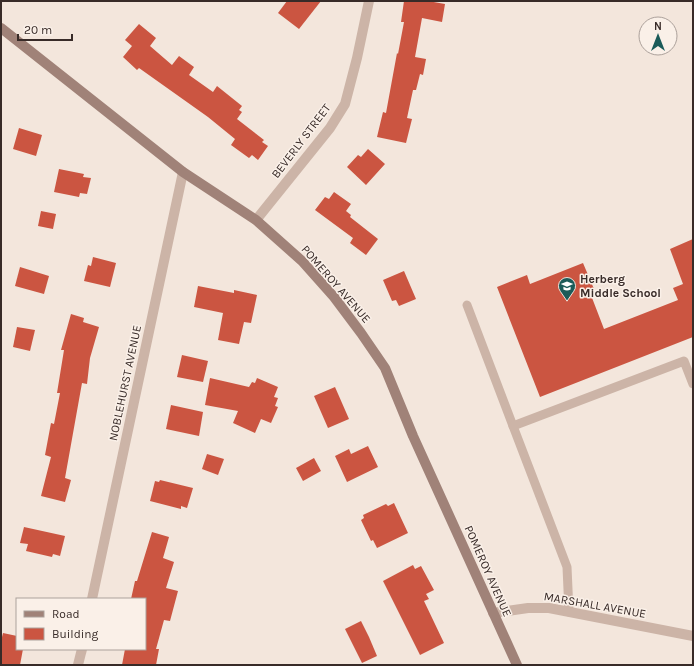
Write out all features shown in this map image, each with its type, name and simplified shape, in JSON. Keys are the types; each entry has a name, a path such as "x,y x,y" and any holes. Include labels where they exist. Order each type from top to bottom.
{"street":[{"name":"BEVERLY STREET","path":"256,220 330,128 345,104 357,58 369,1"},
{"name":"POMEROY AVENUE","path":"1,28 182,172 256,220 302,261 334,297 385,368 416,443 517,665"},
{"name":"NOBLEHURST AVENUE","path":"92,598 182,172"},
{"name":"MARSHALL AVENUE","path":"493,613 528,608 549,608 693,636"},
{"path":"78,665 82,650"}],"lane":[{"path":"467,305 567,567 569,612"},
{"path":"513,426 684,361 693,384"}],"building":[{"path":"287,1 321,1 299,29 278,13"},
{"path":"404,1 428,1 445,4 442,22 422,18 415,57 426,59 423,75 420,74 416,90 413,90 407,118 412,119 406,143 377,137 383,112 386,113 397,53 398,54 404,22 401,22"},
{"path":"139,24 156,38 150,46 172,65 179,56 194,67 189,75 213,92 217,86 242,106 239,110 242,112 237,119 264,140 262,142 268,146 258,160 252,155 249,158 231,145 235,139 208,117 139,68 137,70 123,57 132,46 125,40"},
{"path":"19,128 42,135 36,156 13,149"},
{"path":"368,149 385,164 366,185 347,167 358,155 361,157"},
{"path":"59,169 84,174 83,177 91,178 87,194 80,193 79,197 54,192"},
{"path":"334,192 351,204 346,211 351,215 350,217 378,239 366,255 350,243 353,238 315,210 325,197 329,199"},
{"path":"41,211 56,214 53,229 38,226"},
{"path":"693,239 693,337 540,397 497,287 527,275 530,284 583,263 594,289 589,290 604,329 678,300 673,288 683,284 670,249"},
{"path":"93,257 116,263 110,287 84,281 88,265 91,266"},
{"path":"20,267 49,276 44,294 15,286"},
{"path":"404,271 416,299 399,306 396,300 392,301 383,280"},
{"path":"198,286 234,293 234,290 257,295 251,323 244,322 239,344 218,340 223,313 194,307"},
{"path":"71,314 84,318 83,322 99,327 90,358 87,384 82,383 65,478 71,480 65,502 41,496 51,457 45,455 51,423 54,424 60,393 57,393 64,350 61,350"},
{"path":"17,327 35,330 30,351 13,347"},
{"path":"182,355 208,361 203,382 177,377"},
{"path":"210,378 249,387 252,382 255,383 257,378 278,387 274,397 278,398 275,406 278,407 271,423 261,419 255,433 233,423 238,411 205,405"},
{"path":"335,387 349,419 328,428 314,396"},
{"path":"171,405 203,412 199,436 166,429"},
{"path":"368,446 378,467 347,482 335,456 349,449 351,454"},
{"path":"207,454 224,459 218,475 202,469"},
{"path":"314,458 321,471 303,481 296,468"},
{"path":"160,480 193,488 187,508 181,506 181,509 150,501 155,481 159,482"},
{"path":"394,503 408,533 377,548 373,540 371,541 361,520 364,518 363,515 386,504 388,506"},
{"path":"24,527 65,536 60,556 53,554 52,557 26,551 28,544 20,543"},
{"path":"152,532 169,537 163,558 174,562 166,588 178,591 170,621 164,620 156,649 159,649 156,665 122,665 125,650 146,650 146,598 131,598 135,581 137,581"},
{"path":"413,565 415,569 421,566 434,590 426,594 429,599 424,601 444,643 420,655 383,581"},
{"path":"361,621 377,656 362,663 345,629"},
{"path":"3,633 16,636 16,650 23,650 20,665 1,665 1,641"}],"place":[{"name":"Herberg Middle School","path":"567,301"}]}
